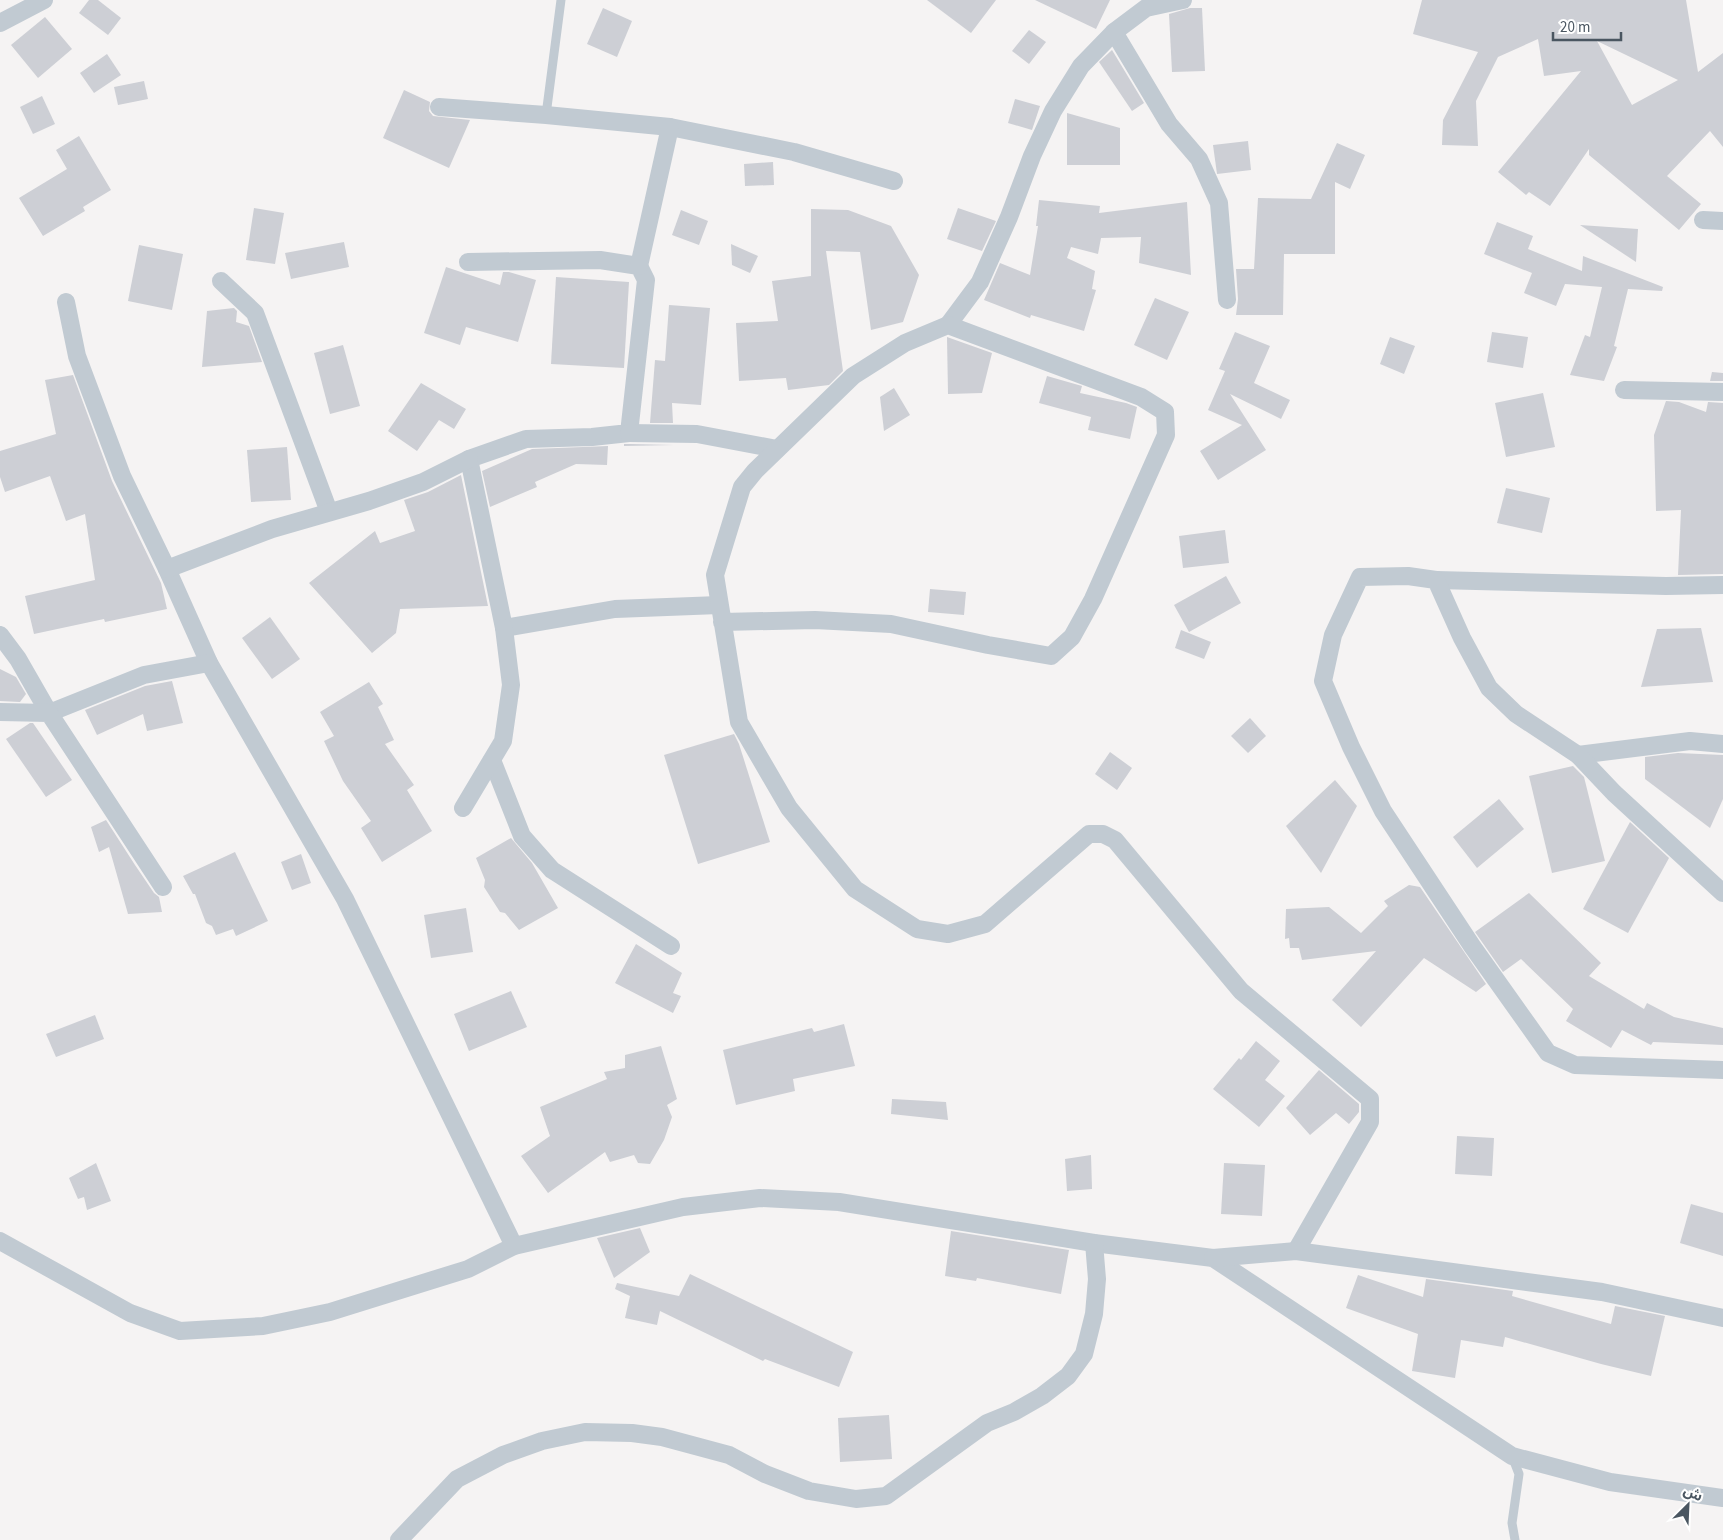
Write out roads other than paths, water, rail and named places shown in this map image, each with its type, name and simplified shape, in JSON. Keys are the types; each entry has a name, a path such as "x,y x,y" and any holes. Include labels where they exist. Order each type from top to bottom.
{"street":[{"path":"0,23 44,0"},
{"path":"1183,0 1146,8 1114,32 1081,66 1053,111 1032,156 1009,217 980,282 948,325 904,343 853,376 755,471 742,487 715,575 739,722 789,808 854,889 917,929 948,934 985,924 1089,834 1103,834 1115,840 1241,991 1370,1099 1370,1122 1296,1251"},
{"path":"1114,32 1169,124 1198,159 1219,203 1228,300"},
{"path":"439,107 670,127 794,152 894,181"},
{"path":"629,434 646,280 638,266 670,127"},
{"path":"1703,220 1723,221"},
{"path":"468,262 600,260 638,266"},
{"path":"221,281 255,313 329,512"},
{"path":"66,302 77,356 122,476 167,569 209,663 345,899 514,1246"},
{"path":"504,628 615,609 721,614 891,624 988,645 1051,656 1072,637 1097,590 1166,435 1165,412 1141,397 948,325"},
{"path":"1624,390 1723,392"},
{"path":"167,569 272,529 369,501 423,482 469,459 526,439 629,434 697,434 777,450"},
{"path":"463,808 503,741 511,685 504,628 469,459"},
{"path":"1723,585 1666,586 1436,580 1408,576 1360,577 1333,635 1323,681 1350,747 1383,810 1472,946 1548,1054 1575,1066 1723,1070"},
{"path":"1436,580 1462,638 1489,688 1516,714 1578,755 1614,793 1723,893"},
{"path":"0,635 18,659 49,714 163,886"},
{"path":"0,712 49,714 144,675 209,663"},
{"path":"1578,755 1690,741 1723,744"},
{"path":"492,760 522,836 552,870 671,946"},
{"path":"0,1241 130,1313 180,1331 263,1326 330,1312 468,1269 514,1246 683,1207 760,1198 839,1202 1094,1243 1213,1258 1296,1251 1602,1292 1723,1318"},
{"path":"398,1540 456,1479 503,1455 542,1441 585,1432 632,1432 662,1436 729,1455 765,1474 809,1491 856,1499 886,1496 987,1423 1014,1412 1035,1400 1068,1376 1084,1354 1094,1314 1098,1279 1094,1243"},
{"path":"1213,1258 1512,1456 1610,1482 1723,1498"}],"lane":[{"path":"546,115 560,0"},
{"path":"1512,1456 1519,1474 1512,1523 1515,1540"}]}
